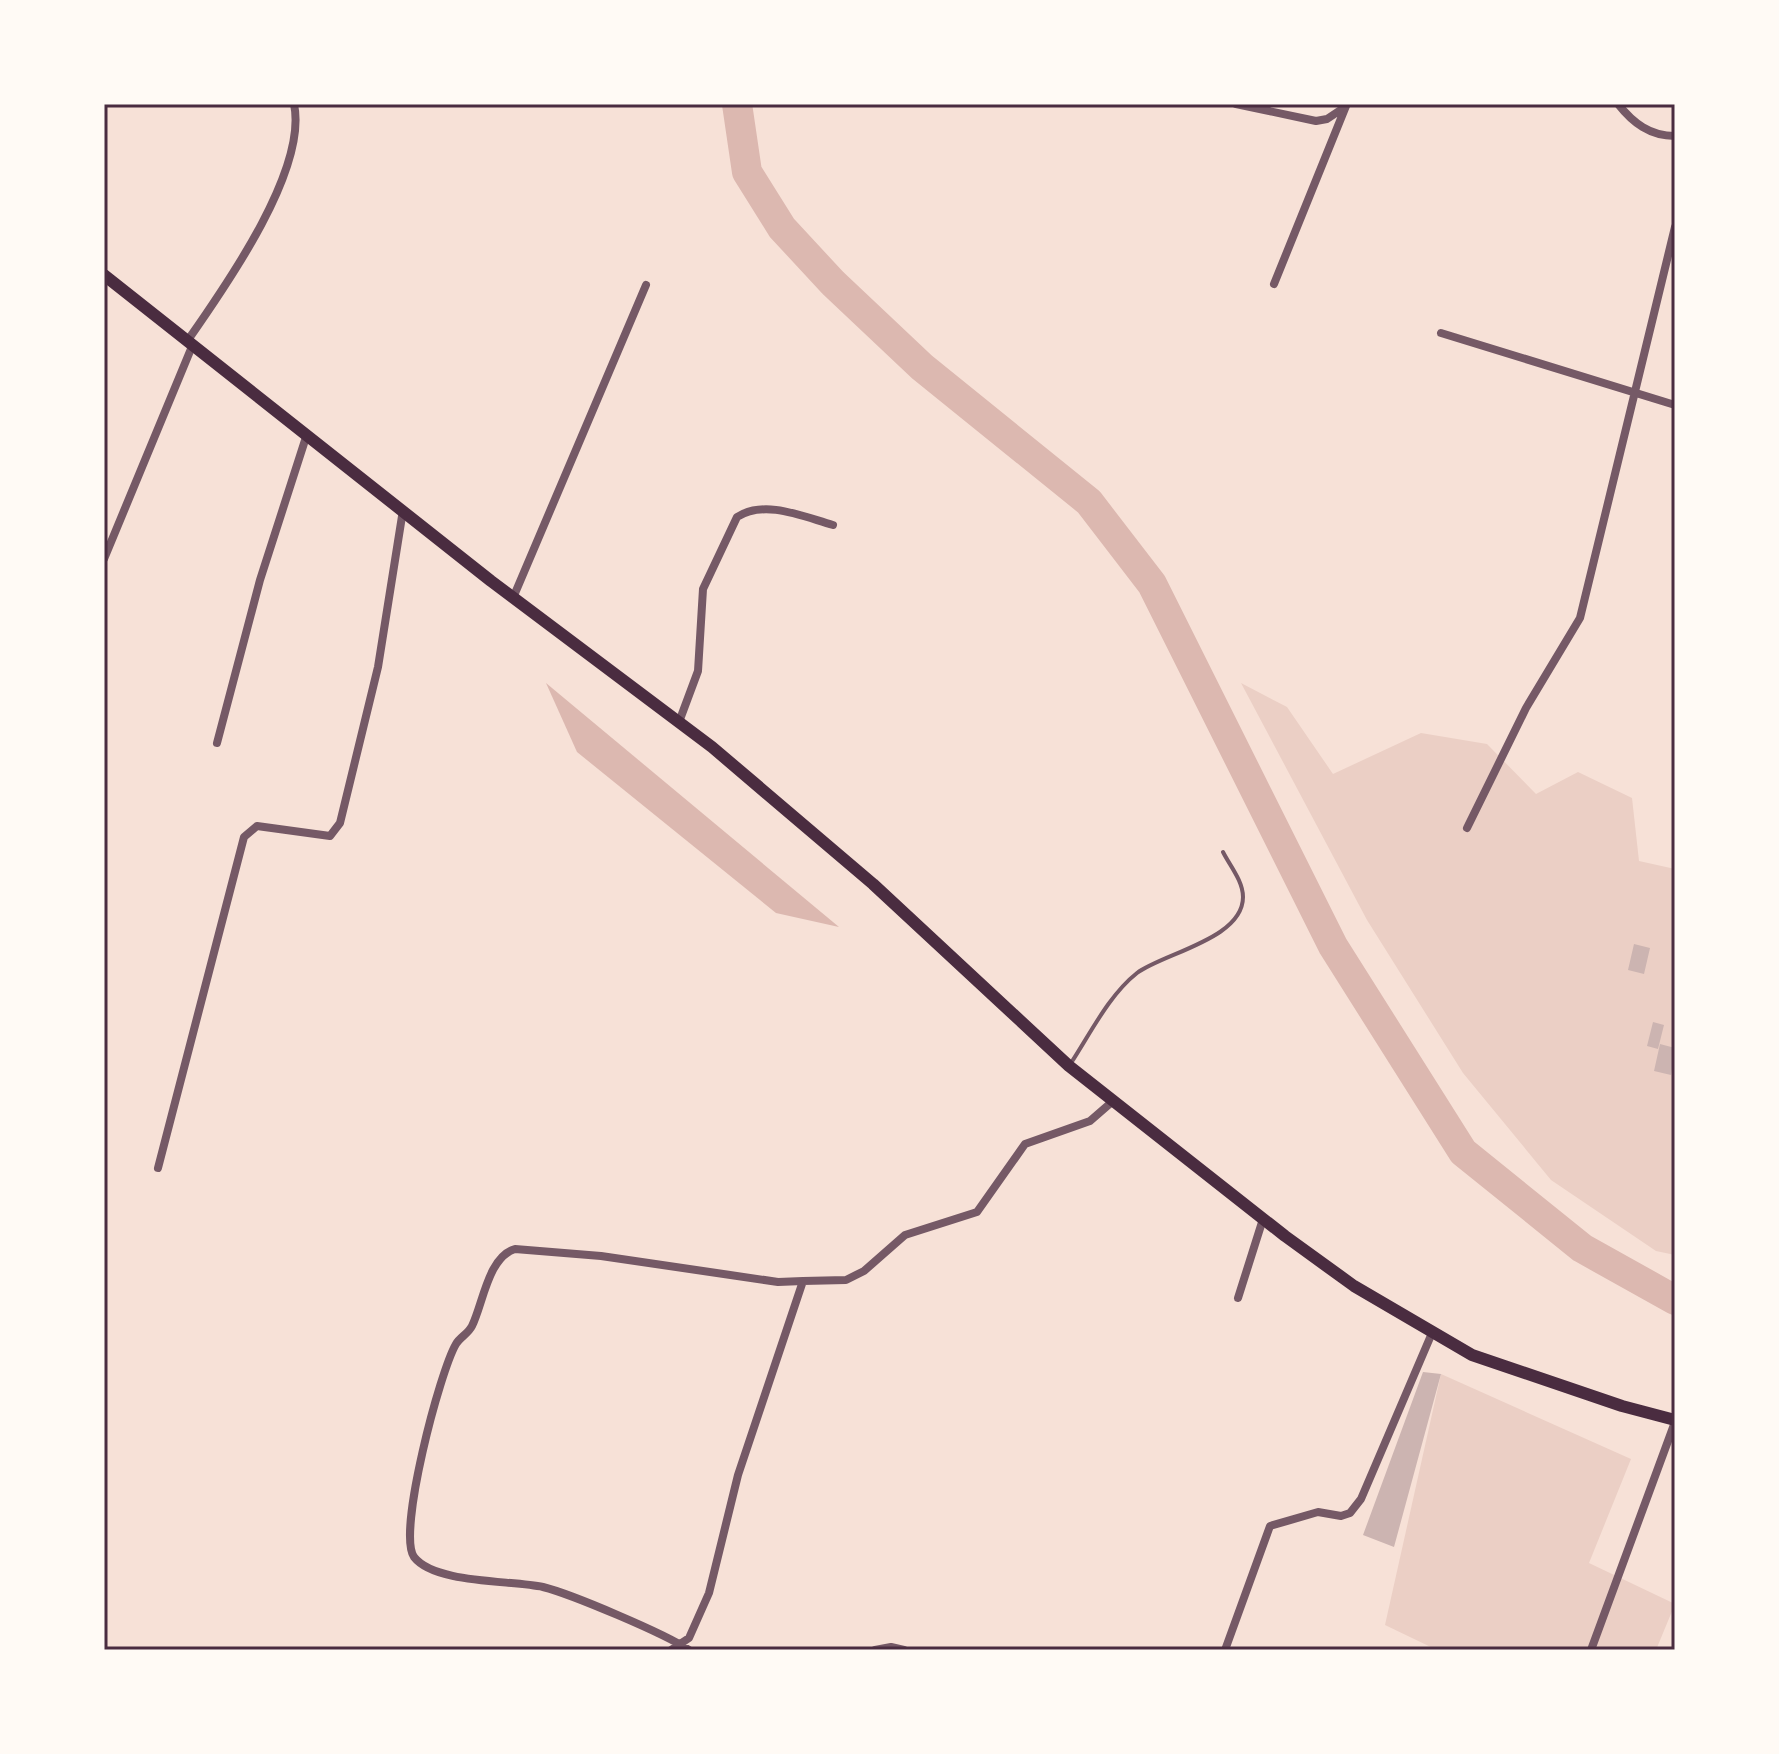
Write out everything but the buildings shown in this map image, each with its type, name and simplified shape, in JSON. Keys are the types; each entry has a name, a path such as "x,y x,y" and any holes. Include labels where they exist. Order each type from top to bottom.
{"highway":[{"path":"104,275 513,598 679,722 873,884 1069,1066 1263,1219 1354,1286 1472,1355 1675,1421"}],"street":[{"path":"104,559 190,342 232,277 272,200 296,131 294,104"},
{"path":"1236,104 1316,121 1327,119 1347,105"},
{"path":"1618,104 1633,121 1650,132 1675,136"},
{"path":"1274,284 1347,105"},
{"path":"1467,828 1526,708 1580,618 1675,227"},
{"path":"513,598 646,285"},
{"path":"1441,333 1675,405"},
{"path":"217,743 260,580 307,434"},
{"path":"158,1168 244,837 257,826 330,836 340,823 378,667 403,510"},
{"path":"679,722 698,671 703,589 737,517 754,510 778,510 833,525"},
{"path":"689,1650 680,1643 545,1588 458,1577 425,1566 413,1556 409,1540 418,1467 449,1363 457,1341 472,1326 505,1252 515,1249 601,1256 778,1282 846,1280 864,1271 905,1235 963,1220 977,1212 1025,1144 1090,1121 1113,1101"},
{"path":"1238,1298 1263,1219"},
{"path":"671,1650 689,1638 709,1593 738,1475 803,1281"},
{"path":"1225,1650 1270,1526 1318,1512 1341,1516 1350,1513 1361,1499 1432,1333"},
{"path":"1591,1650 1675,1421"},
{"path":"875,1650 891,1647 904,1650"}],"lane":[{"path":"1069,1066 1134,976 1211,937 1236,918 1243,896 1240,883 1223,852"}],"shaded area":[{"path":"546,683 839,927 776,913 577,752"},
{"path":"1241,683 1287,707 1333,774 1421,733 1487,744 1536,794 1578,772 1632,798 1639,861 1675,869 1675,1255 1656,1251 1551,1180 1463,1073 1367,920"},
{"path":"1441,1374 1631,1459 1589,1563 1675,1604 1656,1650 1437,1650 1385,1625"}],"waterway":[{"path":"737,104 747,172 782,228 833,283 922,367 1089,502 1152,584 1333,946 1463,1152 1582,1248 1675,1300"}]}
